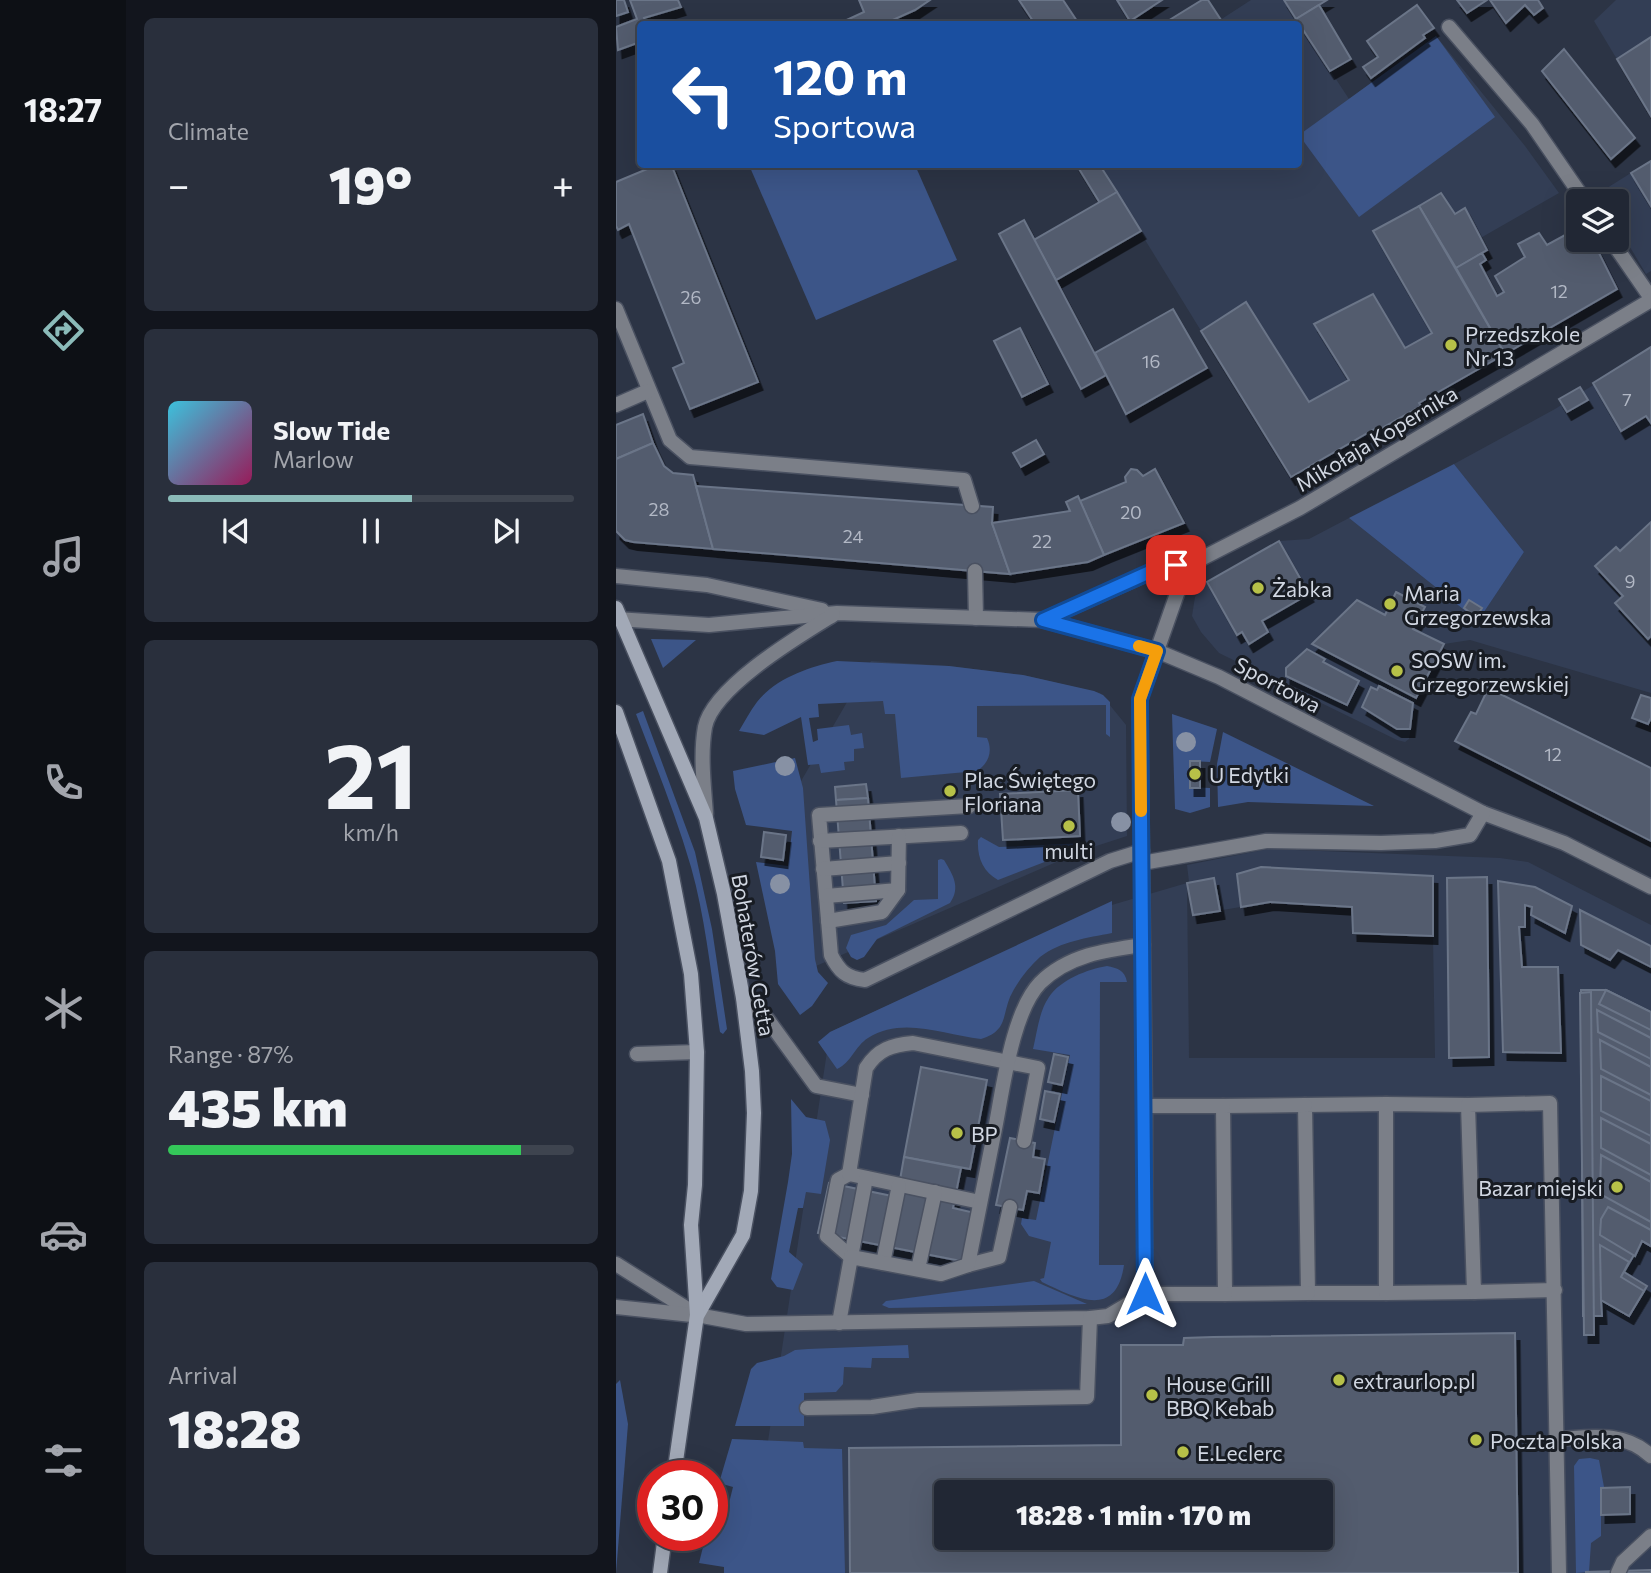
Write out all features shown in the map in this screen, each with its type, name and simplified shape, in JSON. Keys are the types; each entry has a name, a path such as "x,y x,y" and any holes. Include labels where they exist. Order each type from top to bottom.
{"main road":[{"name":"Bohaterów Getta","path":"617,615 706,818 724,894 743,998 754,1113 751,1191 743,1235 697,1315"},
{"name":"Bohaterów Getta","path":"616,712 669,861 691,974 697,1052 695,1185 691,1225 697,1315 676,1460"},
{"path":"660,1573 663,1551"}],"street":[{"path":"1449,27 1532,124 1577,189"},
{"path":"1619,252 1651,299"},
{"name":"Mikołaja Kopernika","path":"617,615 709,625 837,613 1043,620 1161,567 1191,564 1300,508 1651,299"},
{"path":"616,309 670,440 690,457 964,480 972,506"},
{"path":"616,405 648,391"},
{"path":"1145,1294 1140,699 1178,591 1191,564"},
{"path":"975,571 976,618"},
{"name":"Mikołaja Kopernika","path":"616,576 707,585 837,613"},
{"path":"706,818 703,769 705,725 722,697 779,647 837,613"},
{"name":"Sportowa","path":"1043,620 1157,651 1219,677 1483,813 1564,843 1651,887"},
{"path":"969,806 819,815 831,955 838,970 852,979 865,980 1110,861 1266,841 1435,841 1470,835 1483,813"},
{"path":"820,841 961,833"},
{"path":"828,921 882,912 898,890 899,836"},
{"path":"823,869 899,863"},
{"path":"826,896 898,890"},
{"path":"968,1265 1008,1062 1024,1007 1040,984 1063,965 1096,952 1143,945"},
{"path":"743,998 768,1020 816,1086 862,1095"},
{"path":"849,1174 866,1068 873,1057 897,1045 913,1043 1038,1068 1024,1141"},
{"path":"637,1055 697,1052"},
{"path":"1145,1106 1550,1103 1559,1573"},
{"path":"1386,1104 1386,1293"},
{"path":"1305,1105 1308,1293"},
{"path":"1468,1105 1474,1292"},
{"path":"1223,1106 1225,1294"},
{"path":"981,1202 849,1174 838,1180 827,1237 851,1257 941,1274 999,1257 1010,1207"},
{"path":"839,1323 866,1178"},
{"path":"883,1263 899,1185"},
{"path":"918,1269 935,1192"},
{"path":"616,1264 697,1315"},
{"path":"616,1307 697,1315 746,1324 839,1323 1090,1318 1108,1316 1145,1294 1555,1290"},
{"path":"807,1408 872,1407 918,1400 1087,1396 1090,1318"},
{"path":"1558,1439 1610,1436 1640,1446 1651,1456"},
{"path":"1618,1573 1623,1562 1651,1536"}],"shaded area":[{"path":"1251,0 1284,0 1298,21 1219,21"},
{"path":"1616,0 1651,0 1651,116 1594,21"},
{"path":"1302,27 1349,99 1436,36 1525,146 1559,193 1449,256 1505,354 1380,429 1291,477 1101,168 1302,168"},
{"path":"1436,36 1495,117 1359,217 1302,139 1302,133"},
{"path":"750,168 916,168 957,260 816,320"},
{"path":"1631,173 1651,206 1651,271 1646,274 1629,245 1629,189 1605,189"},
{"path":"1651,349 1651,693 1470,640 1444,644 1416,698 1409,739 1405,742 1219,653 1201,632 1192,616 1195,597 1207,582 1279,541 1309,539 1349,518 1478,621 1524,552 1454,464 1555,409"},
{"path":"1454,464 1524,552 1478,621 1349,518"},
{"path":"651,639 696,640 663,668"},
{"path":"837,661 949,666 1023,675 1094,691 1110,702 1110,737 1106,734 1106,705 977,706 977,737 987,738 990,748 989,756 981,768 977,771 901,778 895,714 885,714 883,701 818,704 819,717 809,718 813,742 818,740 817,729 849,725 851,735 862,733 864,748 854,749 854,761 844,762 845,770 821,773 819,764 808,765 801,717 764,735 739,731 757,702 774,686 804,670"},
{"path":"871,661 949,666 1023,675 1100,693 1126,725 1127,836 1084,850 816,966 790,800"},
{"path":"643,711 695,852 712,929 727,1029 723,1034 720,1032 696,887 679,828 636,714"},
{"path":"1172,714 1217,729 1210,762 1191,761 1190,787 1210,788 1210,807 1190,813 1175,809"},
{"path":"1223,732 1374,806 1248,802 1218,807 1217,764"},
{"path":"795,758 803,788 815,959 818,972 828,983 812,1006 800,1015 778,984 775,951 756,862 788,866 792,831 746,825 735,789 733,771"},
{"path":"981,837 999,847 1086,843 1086,846 998,880 988,873 980,858 978,840"},
{"path":"1268,849 1500,858 1528,862 1651,925 1651,1573 748,1573 830,1032 1098,909 1187,883 1189,1058 1435,1058 1433,936 1353,933 1352,907 1270,902 1193,915 1187,865"},
{"path":"941,859 954,881 955,892 950,903 877,939 864,957 857,960 851,957 846,948 851,935 886,925 914,900 938,899 938,860"},
{"path":"1112,901 1112,933 1065,944 1040,957 1016,986 1002,1022 989,1036 981,1039 924,1029 895,1028 868,1038 846,1063 837,1069 818,1042 830,1032"},
{"path":"1107,966 1122,972 1127,982 1100,982 1099,1265 1124,1265 1120,1282 1113,1293 1104,1299 1093,1300 1068,1294 1042,1282 1040,1279 1044,1278 1051,1242 1029,1236 1021,1224 1022,1218 1036,1220 1070,1055 1033,1049 1041,1015 1049,997 1060,985 1083,973"},
{"path":"791,1099 806,1117 825,1121 830,1140 821,1194 806,1192 803,1208 798,1208 789,1252 803,1264 793,1290 777,1287 771,1279 792,1154"},
{"path":"1034,1281 1087,1304 889,1308 882,1305 886,1301"},
{"path":"908,1345 909,1358 872,1358 871,1368 844,1367 843,1384 836,1392 804,1393 804,1426 735,1426 751,1369 757,1363 784,1356 795,1350"},
{"path":"620,1380 628,1424 616,1573 616,1384"},
{"path":"732,1439 803,1442 804,1448 842,1449 845,1573 724,1573 724,1567 699,1563 702,1551 728,1551 728,1507 733,1487 728,1486 728,1460 726,1460"},
{"path":"1579,1459 1599,1460 1604,1487 1601,1488 1601,1536 1591,1543 1589,1572 1576,1573 1574,1466"}],"building":[{"path":"616,0 624,0 628,12 616,16"},
{"path":"630,0 678,0 681,7 644,18 645,21 637,21 637,43 618,50 616,27 637,19"},
{"path":"859,0 930,0 891,21 844,21 864,12"},
{"path":"1019,0 1063,0 1077,21 1033,21"},
{"path":"1117,0 1162,0 1130,21"},
{"path":"1202,0 1208,0 1221,20 1219,21 1168,21"},
{"path":"1284,0 1327,0 1296,19"},
{"path":"1457,0 1487,0 1467,13"},
{"path":"1490,0 1538,0 1543,8 1534,15 1525,5 1506,23"},
{"path":"1319,5 1351,59 1330,71 1302,28 1302,21 1296,19"},
{"path":"1417,5 1434,28 1423,35 1425,38 1371,78 1363,67 1378,57 1367,41"},
{"path":"1651,37 1651,116 1617,59"},
{"path":"1564,49 1635,138 1611,159 1542,71"},
{"path":"1651,161 1651,206 1631,173"},
{"path":"649,168 673,168 758,382 690,409 673,368 684,363 629,224 618,230 616,226 616,182"},
{"path":"1078,168 1102,168 1117,192 1100,203"},
{"path":"1117,192 1141,231 1056,280 1034,240"},
{"path":"1441,193 1455,214 1465,208 1487,250 1456,268 1419,206"},
{"path":"1419,206 1505,354 1419,403 1421,406 1380,429 1378,427 1291,477 1201,331 1246,302 1309,402 1349,380 1314,324 1373,294 1405,348 1432,333 1373,231"},
{"path":"1024,220 1106,375 1081,389 999,234"},
{"path":"1539,233 1547,245 1566,235 1566,252 1598,252 1617,289 1505,354 1456,268 1482,253 1486,260 1480,264 1497,296 1504,292 1495,276 1525,257 1518,244"},
{"path":"1173,309 1207,368 1126,414 1095,353"},
{"path":"1020,328 1048,384 1022,397 994,341"},
{"path":"1651,347 1651,423 1646,416 1621,431 1593,383"},
{"path":"1580,387 1588,400 1567,412 1559,399"},
{"path":"643,414 653,443 616,459 616,425"},
{"path":"1036,440 1044,454 1021,467 1013,453"},
{"path":"653,443 664,466 673,473 693,475 713,549 633,542 625,540 616,531 616,459"},
{"path":"1131,469 1137,470 1143,476 1155,469 1184,523 1104,555 1080,501 1126,482 1125,477"},
{"path":"696,486 993,507 992,523 1010,574 713,549"},
{"path":"1078,496 1104,555 1088,562 1010,574 992,523 1070,511 1066,502"},
{"path":"1651,522 1651,636 1648,639 1615,603 1623,596 1595,566 1616,547 1620,551"},
{"name":"Żabka","path":"1279,541 1309,594 1262,621 1268,632 1249,644 1242,632 1237,635 1207,582"},
{"name":"SOSW im. Grzegorzewskiej","path":"1396,592 1425,607 1413,629 1444,644 1416,698 1312,644 1357,600 1385,615"},
{"path":"1469,600 1482,608 1476,617 1464,608"},
{"path":"1307,649 1325,659 1323,662 1359,681 1347,705 1286,676 1286,668"},
{"path":"1379,686 1413,703 1410,729 1397,729 1362,707 1371,687 1377,690"},
{"path":"1484,686 1651,768 1651,841 1455,741 1471,712 1476,714 1487,691 1482,689"},
{"path":"1641,695 1651,698 1651,718 1648,724 1632,718"},
{"name":"U Edytki","path":"1190,761 1200,761 1200,788 1190,788"},
{"path":"866,784 868,798 836,800 835,787"},
{"path":"1078,790 1080,836 1003,840 1000,794"},
{"path":"868,798 876,901 844,903 836,800"},
{"path":"764,832 786,835 783,860 761,857"},
{"path":"1261,867 1433,876 1433,936 1353,933 1352,907 1270,902 1241,907 1237,874"},
{"path":"1487,877 1489,1057 1449,1058 1447,878"},
{"path":"1214,878 1220,911 1193,915 1187,883"},
{"path":"1498,881 1535,887 1572,906 1565,933 1531,915 1532,907 1525,905 1525,927 1519,927 1522,967 1558,967 1561,1053 1503,1052"},
{"path":"1580,910 1651,946 1651,967 1618,950 1610,960 1581,945"},
{"path":"1581,990 1606,990 1651,1012 1651,1246 1642,1241 1624,1272 1647,1286 1629,1316 1601,1300 1602,1316 1583,1316"},
{"path":"1606,990 1651,1012 1651,1030 1599,1004"},
{"path":"1591,992 1594,1335 1584,1335 1580,993"},
{"path":"1597,1010 1651,1038 1651,1059 1598,1032"},
{"path":"1600,1040 1651,1067 1651,1095 1601,1069"},
{"path":"1054,1054 1068,1057 1062,1085 1048,1082"},
{"path":"921,1067 987,1080 970,1169 904,1157"},
{"path":"1601,1076 1651,1101 1651,1136 1601,1111"},
{"path":"1045,1091 1060,1094 1054,1122 1040,1119"},
{"path":"1601,1118 1651,1144 1651,1175 1601,1148"},
{"path":"1010,1138 1035,1143 1033,1157 1045,1159 1039,1193 1027,1191 1023,1210 996,1205"},
{"path":"1601,1155 1651,1182 1651,1222 1600,1194"},
{"path":"904,1157 961,1168 953,1208 975,1213 966,1262 818,1233 829,1183 897,1197"},
{"path":"1608,1207 1651,1230 1651,1246 1642,1241 1635,1256 1600,1235 1601,1219"},
{"path":"1600,1245 1629,1262 1621,1277 1644,1291 1629,1316 1601,1300"},
{"name":"E.Leclerc","path":"1515,1333 1518,1573 850,1573 849,1448 1121,1445 1121,1345 1183,1345 1184,1338"},
{"path":"1630,1487 1630,1514 1601,1515 1601,1488"},
{"path":"1651,1570 1651,1573 1585,1572"}],"slow traffic":[{"path":"1139,646 1157,651 1140,699 1141,811"}],"place":[{"name":"Przedszkole Nr 13","path":"1451,345"},
{"name":"Żabka","path":"1258,588"},
{"name":"Maria Grzegorzewska","path":"1390,604"},
{"name":"SOSW im. Grzegorzewskiej","path":"1397,671"},
{"name":"U Edytki","path":"1195,774"},
{"name":"Plac Świętego Floriana","path":"950,791"},
{"name":"multi","path":"1069,826"},
{"name":"BP","path":"957,1133"},
{"name":"Bazar miejski","path":"1617,1187"},
{"name":"extraurlop.pl","path":"1339,1380"},
{"name":"House Grill BBQ Kebab","path":"1152,1395"},
{"name":"Poczta Polska","path":"1476,1440"},
{"name":"E.Leclerc","path":"1183,1452"}],"route":[{"path":"1145,1294 1140,699 1157,651 1043,620 1161,567 1176,565"}]}
